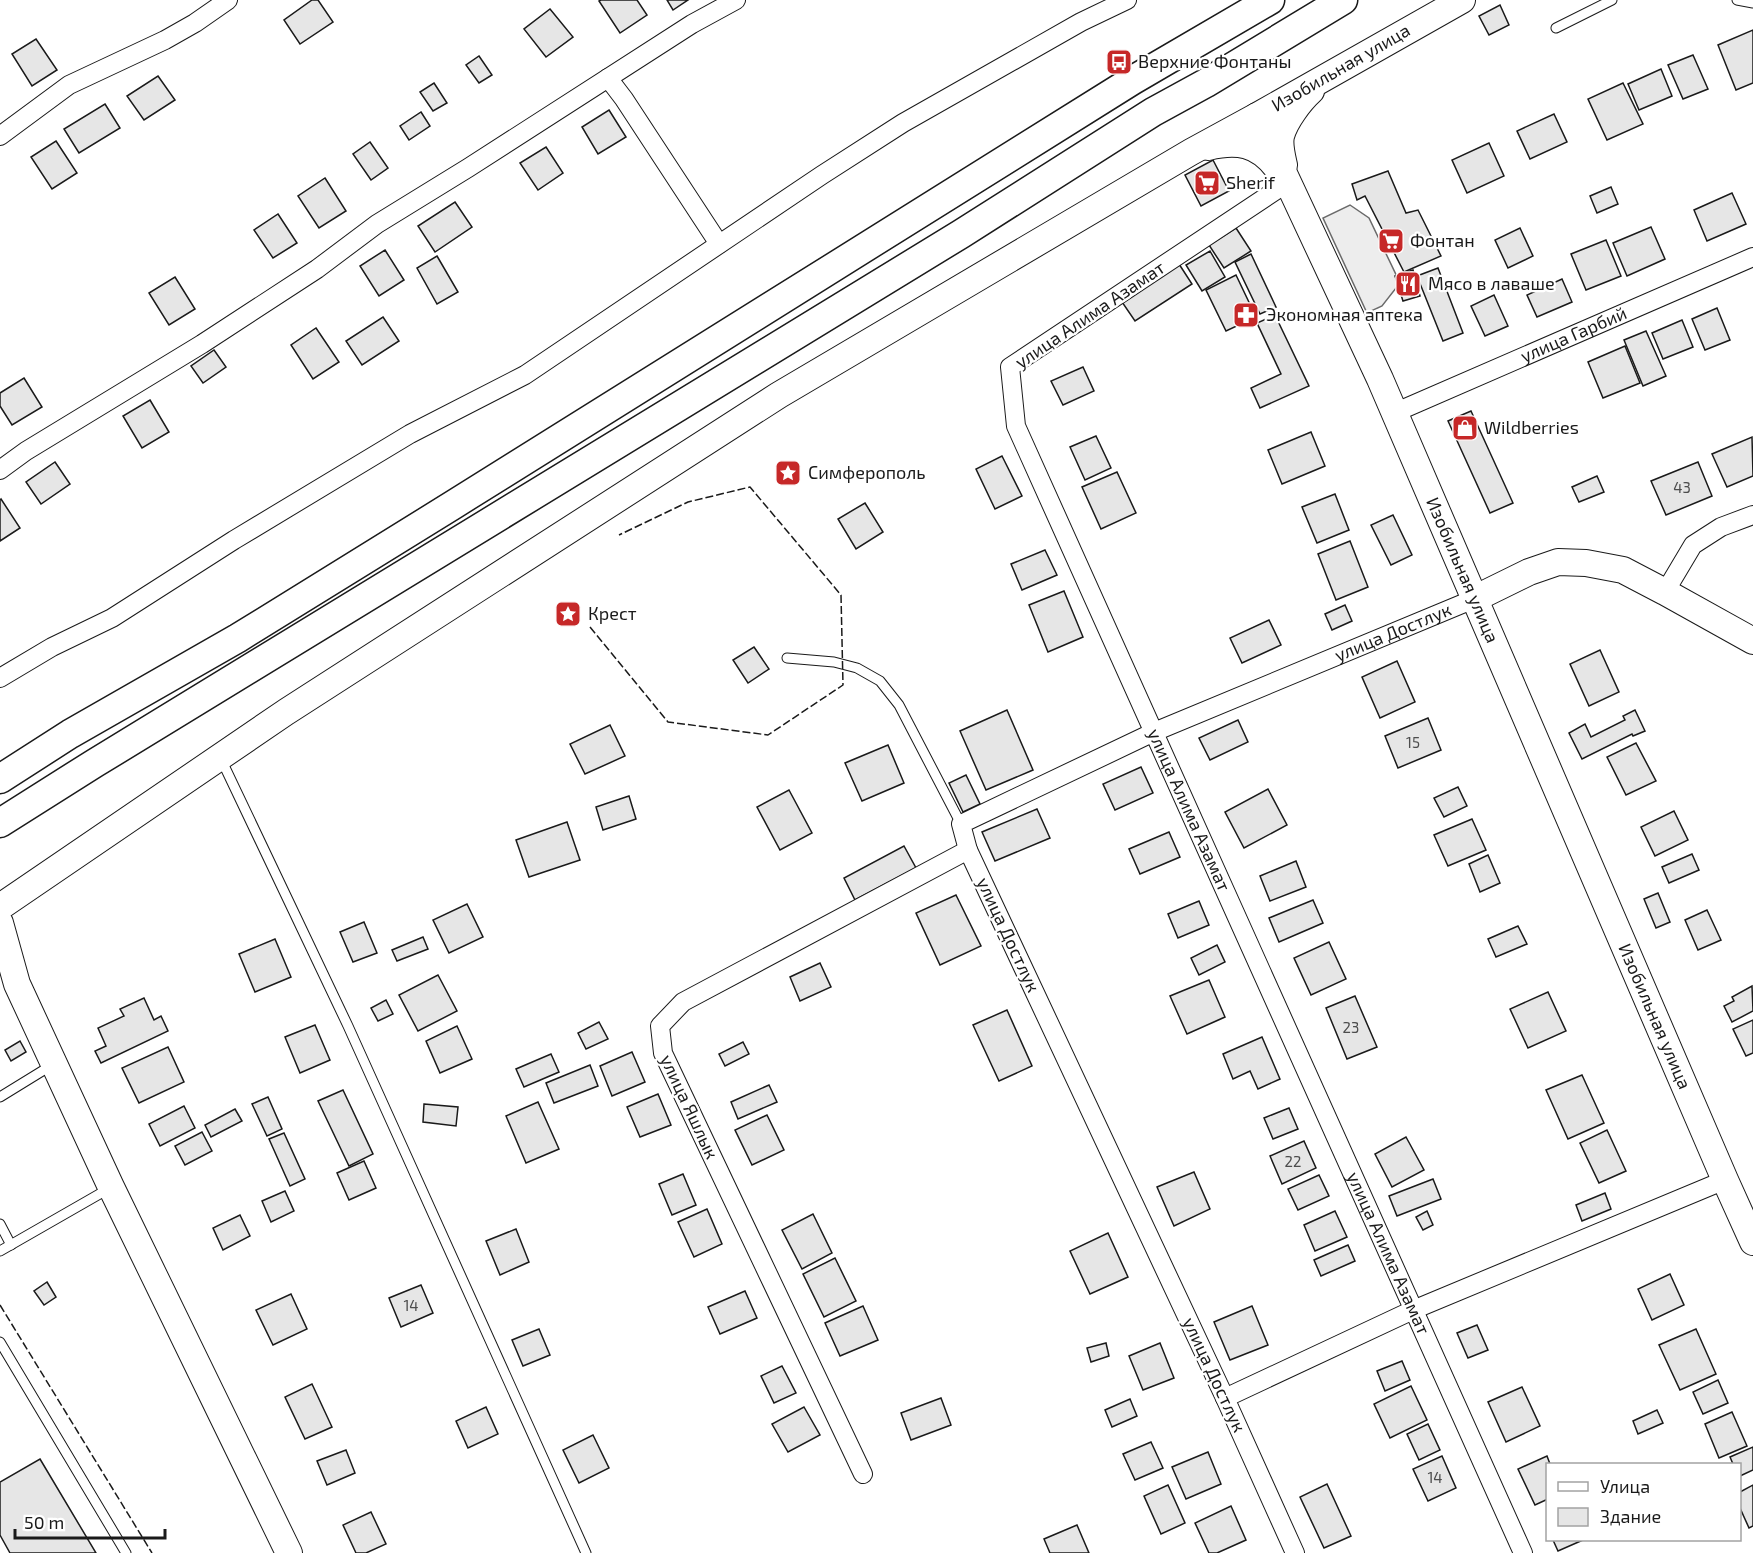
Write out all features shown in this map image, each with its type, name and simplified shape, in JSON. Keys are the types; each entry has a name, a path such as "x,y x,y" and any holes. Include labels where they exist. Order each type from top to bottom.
{"main road":[{"path":"0,779 70,734 238,638 1133,80 1270,0"},
{"path":"0,823 961,234 1153,112 1206,83 1343,0"},
{"name":"Изобильная улица","path":"1462,0 1257,116 1395,413 1753,1242"},
{"path":"1287,183 1281,150 1281,135 1298,105 1308,93 1334,72"},
{"path":"0,907 296,706 779,395 1194,150 1257,116"},
{"path":"1194,150 1220,144 1234,143 1249,146 1269,158 1287,183"},
{"path":"1474,599 1529,572 1558,562 1587,563 1623,570 1753,641"},
{"path":"0,923 17,984 111,1187 289,1553"}],"street":[{"path":"0,136 69,85 165,40 228,0"},
{"path":"0,470 26,451 202,344 317,269 377,224 692,24 736,0"},
{"path":"0,678 52,647 112,618 234,540 410,434 525,375 903,123 1081,22 1127,0"},
{"path":"608,78 719,244"},
{"name":"улица Алима Азамат","path":"1287,183 1010,367 1016,426 1522,1553"},
{"name":"улица Гарбий","path":"1395,413 1753,257"},
{"path":"1665,592 1693,545 1721,527 1753,515"},
{"name":"улица Достлук","path":"1295,1553 1225,1398 968,850 961,824 1154,732 1474,599"},
{"name":"улица Яшлык","path":"863,1474 663,1053 660,1026 683,1002 968,850"},
{"path":"1225,1398 1413,1310 1725,1180"}],"lane":[{"path":"1557,28 1612,0"},
{"path":"1737,0 1753,3"},
{"path":"787,658 834,662 857,668 880,681 899,705 961,824"},
{"path":"220,757 348,1026 586,1553"},
{"path":"0,1096 54,1064"},
{"path":"0,1251 111,1187"},
{"path":"0,1224 11,1245"},
{"path":"0,1342 126,1553"}],"shaded area":[{"path":"1350,205 1369,218 1400,283 1382,306 1367,313 1323,218"}],"building":[{"path":"312,0 318,0 333,22 300,44 284,20"},
{"path":"637,0 647,15 620,33 599,1"},
{"path":"667,0 688,0 673,10"},
{"path":"1500,5 1509,25 1489,35 1479,16"},
{"path":"550,9 573,37 546,57 524,29"},
{"path":"1753,30 1753,83 1736,90 1718,45"},
{"path":"36,39 57,70 32,86 12,54"},
{"path":"1693,55 1708,89 1683,99 1668,65"},
{"path":"479,56 492,75 479,83 466,65"},
{"path":"1661,69 1672,96 1639,110 1628,84"},
{"path":"158,76 175,100 144,120 127,96"},
{"path":"434,83 447,103 433,111 420,92"},
{"path":"1623,83 1643,124 1607,140 1588,99"},
{"path":"105,104 120,128 79,153 64,129"},
{"path":"609,110 626,137 598,154 582,127"},
{"path":"421,112 430,126 409,140 400,126"},
{"path":"1554,114 1567,142 1530,159 1517,131"},
{"path":"56,141 77,173 52,189 31,157"},
{"path":"370,142 388,168 371,180 353,154"},
{"path":"1489,143 1504,176 1467,193 1452,160"},
{"path":"546,147 563,173 538,190 520,163"},
{"name":"Sherif","path":"1213,160 1229,191 1201,206 1185,175"},
{"path":"1388,171 1406,213 1418,210 1441,256 1404,272 1365,196 1357,200 1352,184"},
{"path":"325,178 346,211 319,228 298,196"},
{"path":"1611,187 1618,204 1597,213 1590,196"},
{"path":"1732,193 1746,224 1707,241 1694,210"},
{"path":"455,202 472,227 435,252 418,226"},
{"path":"278,214 297,243 273,258 254,230"},
{"path":"1651,227 1665,259 1627,276 1613,243"},
{"path":"1236,228 1251,251 1224,268 1209,245"},
{"path":"1520,228 1533,256 1508,268 1495,240"},
{"path":"1606,240 1621,276 1586,290 1571,254"},
{"path":"385,250 404,280 379,296 360,266"},
{"path":"1210,251 1225,277 1202,291 1186,265"},
{"path":"1251,254 1276,307 1260,314 1235,262"},
{"path":"437,256 458,292 437,304 417,268"},
{"path":"1179,264 1192,284 1135,321 1122,302"},
{"path":"1438,268 1463,333 1443,341 1417,276"},
{"path":"1413,270 1420,296 1403,301 1395,276"},
{"path":"1236,275 1256,317 1226,331 1206,290"},
{"path":"175,277 195,309 169,325 149,293"},
{"path":"1562,279 1572,302 1537,317 1527,295"},
{"path":"1494,295 1508,326 1485,336 1471,306"},
{"path":"1717,308 1730,340 1705,350 1692,319"},
{"path":"1275,315 1309,386 1260,408 1251,388 1281,374 1257,323"},
{"path":"383,317 399,341 362,365 346,341"},
{"path":"1682,320 1693,347 1663,359 1652,333"},
{"path":"316,328 339,362 313,379 291,345"},
{"path":"1646,331 1666,376 1643,386 1624,340"},
{"path":"1625,346 1640,383 1603,398 1588,362"},
{"path":"214,350 226,367 203,383 191,366"},
{"path":"1083,367 1094,391 1063,405 1051,381"},
{"path":"24,378 42,407 12,425 0,406 0,393"},
{"path":"150,400 169,432 142,448 123,416"},
{"path":"1471,411 1513,503 1490,513 1448,421"},
{"path":"1311,432 1325,466 1282,484 1268,450"},
{"path":"1096,436 1111,468 1085,480 1070,447"},
{"path":"1752,437 1753,476 1727,487 1712,454"},
{"path":"1002,456 1022,496 995,509 976,469"},
{"path":"55,462 70,484 41,504 26,482"},
{"path":"1698,462 1712,496 1666,515 1651,481"},
{"path":"1117,472 1136,513 1101,529 1082,487"},
{"path":"1597,476 1604,492 1579,502 1572,487"},
{"path":"1335,494 1349,530 1317,543 1302,507"},
{"path":"0,500 20,528 0,541"},
{"path":"865,503 883,532 856,549 838,519"},
{"path":"1393,515 1412,555 1391,565 1371,525"},
{"path":"1350,541 1368,587 1336,600 1318,554"},
{"path":"1045,550 1057,575 1022,590 1011,564"},
{"path":"1064,591 1083,637 1048,652 1029,605"},
{"path":"1345,605 1352,621 1332,630 1325,614"},
{"path":"1269,620 1281,645 1242,663 1230,638"},
{"path":"754,647 769,669 748,683 733,660"},
{"path":"1600,650 1619,692 1589,706 1570,664"},
{"path":"1397,661 1415,702 1380,718 1362,677"},
{"path":"1007,710 1033,770 986,790 960,731"},
{"path":"1635,710 1645,731 1633,736 1632,734 1582,759 1569,733 1585,724 1591,737 1625,720 1623,716"},
{"path":"1428,718 1441,750 1398,768 1385,736"},
{"path":"1238,720 1248,742 1210,760 1199,738"},
{"path":"610,725 625,756 585,774 570,744"},
{"path":"1636,743 1656,781 1626,795 1607,757"},
{"path":"888,745 904,783 862,801 845,763"},
{"path":"1141,767 1153,793 1115,810 1103,784"},
{"path":"966,775 980,804 963,812 949,783"},
{"path":"1458,787 1467,806 1444,817 1434,798"},
{"path":"1268,789 1287,825 1244,848 1225,812"},
{"path":"789,790 812,833 780,850 757,807"},
{"path":"629,796 636,819 603,830 596,807"},
{"path":"1037,809 1050,838 995,861 982,832"},
{"path":"1674,811 1688,840 1655,856 1641,827"},
{"path":"1472,819 1486,850 1448,866 1434,835"},
{"path":"567,822 580,860 529,877 516,840"},
{"path":"1169,832 1180,857 1140,874 1129,849"},
{"path":"904,846 916,868 855,900 844,878"},
{"path":"1692,854 1699,870 1669,883 1662,867"},
{"path":"1488,855 1500,883 1480,892 1469,864"},
{"path":"1296,861 1306,887 1270,901 1260,876"},
{"path":"1658,893 1670,922 1656,928 1644,899"},
{"path":"956,895 981,946 940,965 916,913"},
{"path":"1313,900 1323,923 1279,942 1269,918"},
{"path":"1199,901 1209,925 1178,938 1168,914"},
{"path":"467,904 483,937 449,953 433,920"},
{"path":"1707,910 1721,940 1698,950 1685,920"},
{"path":"364,922 377,953 353,962 340,932"},
{"path":"1518,926 1527,944 1496,957 1488,939"},
{"path":"423,937 428,949 397,961 392,950"},
{"path":"275,939 291,977 255,992 239,954"},
{"path":"1329,942 1346,979 1311,995 1294,958"},
{"path":"1217,945 1225,962 1199,975 1191,958"},
{"path":"820,963 831,987 800,1001 790,977"},
{"path":"438,975 457,1011 418,1031 399,995"},
{"path":"1209,980 1225,1017 1187,1034 1170,996"},
{"path":"1752,986 1753,1011 1732,1022 1724,1006 1734,1001 1732,997"},
{"path":"1548,992 1566,1031 1528,1048 1510,1009"},
{"path":"1355,996 1377,1047 1347,1059 1326,1008"},
{"path":"144,998 154,1020 161,1016 168,1031 101,1063 95,1051 106,1046 98,1028 124,1016 120,1009"},
{"path":"386,1000 393,1014 378,1021 371,1008"},
{"path":"1007,1010 1032,1066 999,1081 973,1025"},
{"path":"1753,1020 1753,1053 1746,1056 1733,1029"},
{"path":"599,1022 608,1039 586,1049 578,1033"},
{"path":"315,1025 330,1060 300,1073 285,1037"},
{"path":"457,1026 472,1059 440,1073 426,1041"},
{"path":"1262,1037 1280,1079 1258,1089 1250,1071 1233,1079 1223,1054"},
{"path":"20,1041 26,1052 11,1061 5,1050"},
{"path":"743,1042 749,1054 725,1066 719,1054"},
{"path":"168,1047 184,1082 139,1103 122,1068"},
{"path":"632,1052 645,1082 612,1096 600,1066"},
{"path":"551,1054 559,1072 524,1087 516,1069"},
{"path":"590,1065 598,1086 554,1103 546,1083"},
{"path":"1582,1075 1604,1123 1568,1139 1546,1090"},
{"path":"769,1085 777,1102 738,1119 731,1102"},
{"path":"343,1090 373,1154 349,1166 318,1101"},
{"path":"658,1094 671,1125 640,1137 627,1107"},
{"path":"268,1097 282,1129 267,1136 252,1104"},
{"path":"538,1102 559,1149 526,1163 506,1116"},
{"path":"424,1104 458,1107 456,1126 423,1122"},
{"path":"184,1106 195,1128 160,1146 149,1124"},
{"path":"1289,1108 1298,1129 1273,1139 1264,1118"},
{"path":"235,1109 242,1121 211,1137 205,1125"},
{"path":"767,1115 784,1150 752,1165 735,1130"},
{"path":"1607,1130 1626,1171 1599,1183 1580,1143"},
{"path":"202,1132 212,1151 185,1165 175,1146"},
{"path":"284,1133 305,1179 290,1186 269,1139"},
{"path":"1406,1137 1424,1170 1392,1187 1375,1154"},
{"path":"1304,1141 1316,1168 1282,1184 1270,1156"},
{"path":"364,1161 376,1188 349,1200 337,1173"},
{"path":"1194,1172 1210,1209 1174,1226 1157,1187"},
{"path":"683,1174 696,1205 672,1215 659,1184"},
{"path":"1319,1175 1329,1196 1298,1210 1288,1189"},
{"path":"1433,1179 1441,1199 1397,1216 1389,1196"},
{"path":"285,1191 294,1211 271,1222 262,1201"},
{"path":"1605,1193 1611,1209 1582,1221 1576,1205"},
{"path":"707,1209 722,1244 694,1257 678,1222"},
{"path":"1335,1211 1347,1237 1315,1251 1304,1225"},
{"path":"1427,1211 1433,1225 1423,1230 1416,1217"},
{"path":"813,1214 832,1253 802,1269 782,1230"},
{"path":"240,1215 250,1236 223,1250 213,1228"},
{"path":"516,1229 529,1262 500,1275 486,1241"},
{"path":"1108,1233 1128,1277 1090,1294 1070,1251"},
{"path":"1348,1245 1355,1261 1321,1276 1314,1260"},
{"path":"835,1258 856,1301 824,1317 803,1274"},
{"path":"1670,1274 1684,1305 1652,1320 1638,1289"},
{"path":"47,1282 56,1297 44,1305 34,1291"},
{"path":"421,1285 433,1313 401,1327 389,1298"},
{"path":"745,1291 757,1318 720,1334 708,1307"},
{"path":"291,1294 307,1329 273,1345 256,1310"},
{"path":"863,1306 878,1340 840,1356 825,1323"},
{"path":"1252,1306 1268,1345 1230,1360 1214,1322"},
{"path":"1477,1325 1488,1350 1468,1358 1457,1333"},
{"path":"539,1329 550,1355 523,1366 512,1340"},
{"path":"1696,1329 1716,1374 1680,1390 1659,1345"},
{"path":"1106,1343 1109,1356 1091,1362 1087,1348"},
{"path":"1160,1343 1174,1378 1143,1390 1129,1356"},
{"path":"1402,1361 1410,1380 1385,1391 1377,1371"},
{"path":"782,1366 796,1393 774,1403 761,1376"},
{"path":"1718,1380 1728,1403 1703,1414 1693,1392"},
{"path":"312,1384 332,1427 305,1439 285,1397"},
{"path":"1411,1386 1427,1420 1390,1438 1374,1404"},
{"path":"1522,1387 1540,1426 1506,1442 1488,1402"},
{"path":"941,1398 951,1425 911,1440 901,1413"},
{"path":"1130,1399 1137,1416 1112,1427 1105,1410"},
{"path":"486,1407 498,1434 468,1448 456,1421"},
{"path":"804,1407 820,1435 788,1452 772,1424"},
{"path":"1657,1410 1663,1423 1638,1434 1633,1421"},
{"path":"1732,1412 1747,1446 1719,1458 1705,1424"},
{"path":"1428,1424 1440,1450 1419,1460 1407,1434"},
{"path":"593,1435 609,1468 579,1483 563,1450"},
{"path":"1151,1442 1163,1468 1135,1480 1123,1454"},
{"path":"1753,1447 1753,1470 1741,1476 1741,1463 1733,1463 1730,1457"},
{"path":"346,1450 355,1473 327,1485 317,1461"},
{"path":"1208,1452 1221,1484 1186,1499 1172,1467"},
{"path":"1442,1456 1456,1488 1428,1501 1413,1469"},
{"path":"1547,1456 1550,1463 1546,1463 1546,1500 1535,1505 1518,1469"},
{"path":"40,1459 96,1553 10,1553 0,1535 0,1482"},
{"path":"1327,1484 1351,1536 1324,1548 1300,1497"},
{"path":"1168,1485 1185,1523 1161,1534 1144,1496"},
{"path":"1753,1485 1753,1526 1749,1528 1741,1510 1741,1491"},
{"path":"1231,1506 1246,1540 1217,1553 1209,1553 1195,1523"},
{"path":"371,1512 386,1544 366,1553 356,1553 343,1525"},
{"path":"1077,1525 1089,1553 1050,1553 1044,1539"},
{"path":"1553,1541 1581,1541 1558,1551"}],"fence":[{"path":"590,627 668,722 768,735 843,685 841,595 750,487 688,502 619,535"},
{"path":"0,1305 152,1553"}],"place":[{"name":"Верхние Фонтаны","path":"1119,62"},
{"name":"Sherif","path":"1207,183"},
{"name":"Фонтан","path":"1391,241"},
{"name":"Мясо в лаваше","path":"1408,284"},
{"name":"Экономная аптека","path":"1246,315"},
{"name":"Wildberries","path":"1465,428"},
{"name":"Симферополь","path":"788,473"},
{"name":"Крест","path":"568,614"}]}
